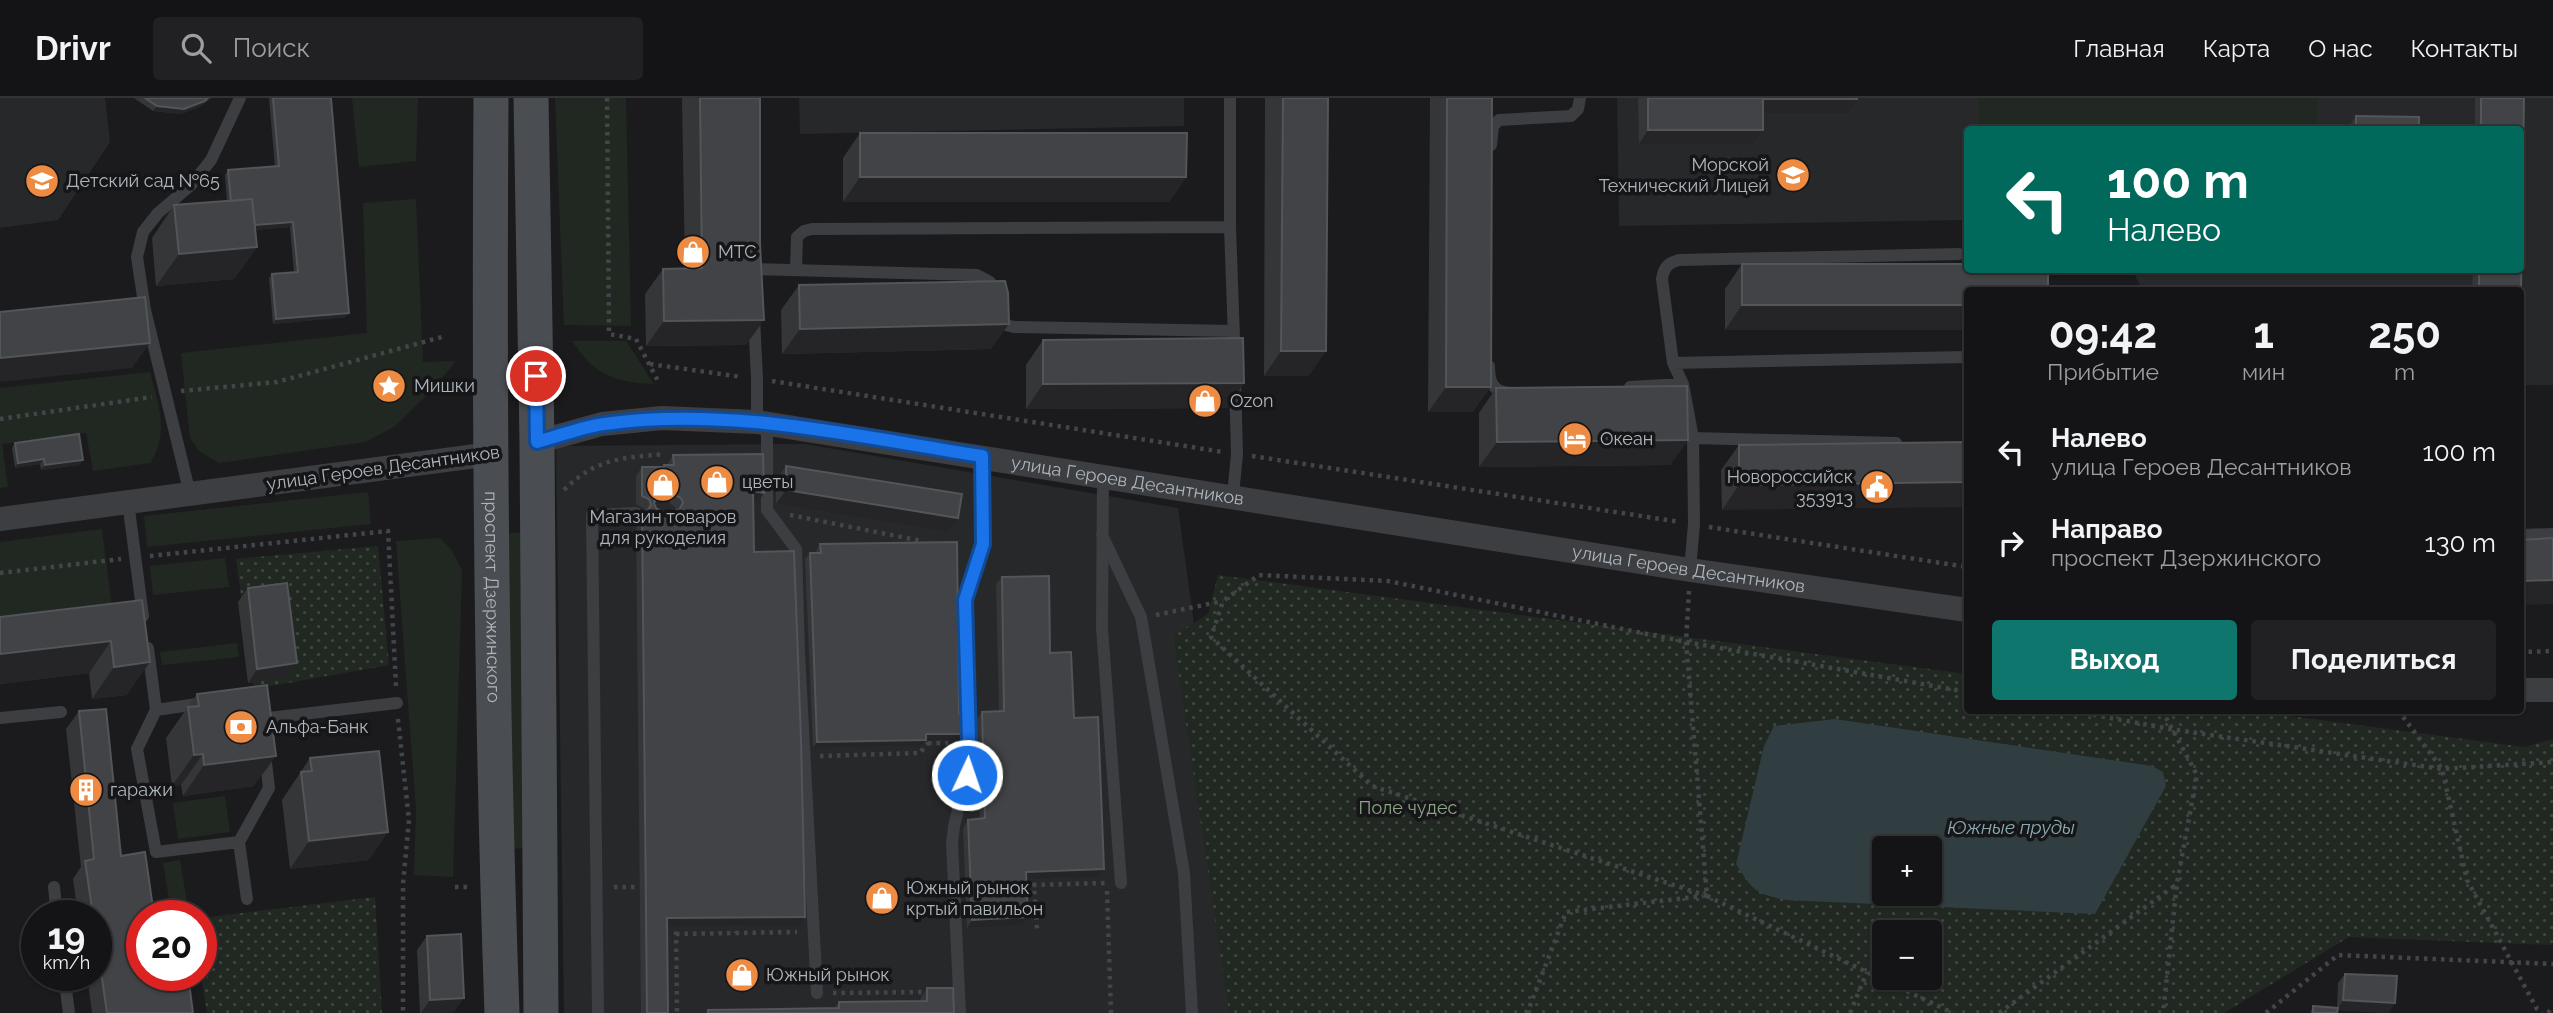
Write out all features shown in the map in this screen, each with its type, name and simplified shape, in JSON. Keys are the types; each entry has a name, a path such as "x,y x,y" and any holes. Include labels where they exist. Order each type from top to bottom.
{"street":[{"name":"проспект Дзержинского","path":"491,98 491,454 497,872 502,1013"},
{"path":"531,98 537,442 541,1013"},
{"name":"улица Героев Десантников","path":"0,519 491,454 602,424 662,418 762,423 1233,495 1690,570 1964,610"},
{"path":"2524,690 2553,690"}],"lane":[{"path":"190,494 165,394 138,311 137,257 143,232 158,213 191,185 211,160 240,98"},
{"path":"1230,98 1230,227 1237,454 1233,495"},
{"path":"1490,162 1491,135 1493,126 1499,120 1572,116 1578,109 1580,98"},
{"path":"796,269 797,237 812,229 1230,227"},
{"path":"1690,570 1694,524 1693,438 1683,384 1673,363 1662,279 1664,269 1670,262 1679,260 1959,254"},
{"path":"752,283 751,262 796,269 977,275 990,282 1000,320 1014,327 1234,331"},
{"path":"753,310 767,510 796,549 812,932 817,993"},
{"path":"1489,351 1489,379 1493,386 1500,392 1527,392"},
{"path":"1673,363 1964,357"},
{"path":"1618,388 1683,384"},
{"path":"1693,438 1912,443"},
{"path":"960,1013 952,843 967,775 969,742 965,600 983,544 982,456"},
{"path":"1103,475 1102,628 1121,883"},
{"path":"128,502 145,626"},
{"path":"585,1013 598,1013 592,515 636,513"},
{"path":"2524,535 2553,534"},
{"path":"1102,535 1141,617 1184,873 1192,1013"},
{"path":"146,640 156,710 137,749 156,852 239,842"},
{"path":"156,710 219,701"},
{"path":"262,733 260,714 397,703"},
{"path":"0,719 61,712"},
{"path":"247,899 239,842 269,788 264,747"},
{"path":"54,887 55,900"},
{"path":"66,991 69,1013"}],"path":[{"path":"607,98 609,334 636,339 659,383"},
{"path":"0,419 188,390 277,382 442,337"},
{"path":"650,364 1964,567"},
{"path":"560,494 581,473 615,459 665,454"},
{"path":"767,510 922,541 923,555"},
{"path":"0,573 388,531 397,703 409,820 403,884 403,1013"},
{"path":"1690,570 1686,642 1707,895"},
{"path":"1141,617 1223,601 1259,575 1388,580 1686,642 1964,691"},
{"path":"1223,601 1211,637 1372,786 1707,895 1953,1013"},
{"path":"2524,652 2553,650"},
{"path":"2089,714 2170,729 2442,769 2553,762"},
{"path":"2163,1013 2177,884 2197,775 2164,714"},
{"path":"2401,714 2442,769 2467,880 2537,1009 2542,1013"},
{"path":"928,730 928,743 969,742"},
{"path":"1033,872 1037,929"},
{"path":"1033,885 1107,883 1111,1013"},
{"path":"1999,1013 2177,884"},
{"path":"1527,1013 1566,912 1707,895"},
{"path":"736,919 736,933"},
{"path":"676,920 677,1013"},
{"path":"676,934 812,932"},
{"path":"2266,1013 2338,955 2553,964"},
{"path":"1850,1013 1867,972"},
{"path":"817,993 959,991"},
{"path":"2548,1013 2553,1006"}],"shaded area":[{"name":"Детский сад №65","path":"0,98 105,98 110,142 58,220 0,228"},
{"path":"799,98 1184,98 1184,126 800,134"},
{"name":"Морской Технический Лицей","path":"1617,98 1979,98 1980,126 1964,126 1964,220 1619,226"},
{"path":"2253,98 2553,98 2553,385 2524,385 2524,287 2141,287 2134,273 2524,273 2524,126 2253,126"},
{"name":"Южный рынок","path":"805,444 1178,508 1248,1013 564,1013 556,446"}],"green space":[{"path":"352,98 418,98 416,161 359,167"},
{"path":"555,98 626,98 631,326 564,325"},
{"path":"1979,98 2317,98 2317,126 1980,126"},
{"path":"416,199 423,362 456,361 434,388 394,427 365,442 219,463 199,451 190,438 181,353 367,333 363,203"},
{"path":"572,341 626,341 654,384 627,381 606,374 589,362"},
{"path":"150,372 159,407 161,429 160,441 150,463 93,471 86,433 2,444 8,487 0,488 0,388"},
{"path":"368,492 371,524 147,547 144,516"},
{"path":"102,529 114,623 0,638 0,542"},
{"path":"507,533 523,533 527,848 510,849"},
{"path":"440,538 451,549 462,570 453,877 414,875 416,810 396,541"},
{"path":"378,546 389,665 254,689 236,559"},
{"path":"225,558 229,587 153,595 150,566"},
{"name":"Поле чудес","path":"1218,575 1964,674 1964,714 2275,714 2524,747 2553,739 2553,943 2349,937 2224,1013 1229,1013 1173,636 1208,614"},
{"path":"237,643 239,657 162,665 160,652"},
{"path":"225,796 230,832 178,839 173,803"},
{"path":"180,860 187,900 169,900 163,863"},
{"path":"375,897 382,1013 207,1013 204,991 217,991 217,916"}],"water":[{"name":"Южные пруды","path":"1835,719 2152,766 2163,772 2166,786 2095,914 1918,906 1942,906 1942,836 1872,836 1872,904 1786,900 1756,890 1736,864 1764,746 1774,726"}],"building":[{"path":"145,98 208,98 184,109 157,106"},
{"path":"273,98 331,98 349,313 276,319 272,274 298,272 293,222 255,225 252,199 231,201 228,170 279,166"},
{"path":"700,98 760,98 760,244 764,320 664,321 663,269 702,268"},
{"path":"1283,98 1328,98 1326,351 1281,351"},
{"path":"1447,98 1492,98 1491,387 1446,387"},
{"path":"1648,98 1857,99 1763,99 1763,130 1648,130"},
{"path":"2481,98 2524,98 2524,126 2481,126"},
{"path":"2356,116 2419,117 2419,126 2356,126"},
{"path":"860,133 1187,133 1186,177 860,177"},
{"path":"252,199 257,247 179,254 174,205"},
{"path":"1742,264 1964,264 1964,273 2048,273 2048,287 1964,287 1964,305 1742,305"},
{"path":"2479,273 2521,273 2521,287 2479,287"},
{"path":"1005,281 1009,324 800,329 799,285"},
{"path":"145,297 150,343 0,358 0,312"},
{"path":"1243,338 1244,383 1043,384 1043,340"},
{"path":"1687,386 1688,440 1497,442 1496,388"},
{"path":"79,434 83,460 45,465 44,459 18,463 15,443"},
{"path":"1964,442 1964,482 1739,485 1739,445"},
{"path":"763,454 764,493 753,491 754,552 794,551 805,917 667,918 668,1013 647,1013 642,513 651,505 649,499 642,496 642,467 674,465 673,455","holes":["675,495 681,498 683,503 679,510 663,512 656,508 654,503 658,496"]},
{"path":"786,466 962,494 958,518 786,490"},
{"path":"2553,538 2553,580 2524,581 2524,540"},
{"path":"957,542 959,714 964,714 965,734 926,734 926,740 817,742 810,553 821,553 820,544"},
{"path":"1049,576 1050,653 1071,652 1074,718 1098,717 1104,869 1026,872 1028,917 972,920 968,820 985,818 982,712 1004,711 1002,577"},
{"path":"287,583 297,663 257,669 248,588"},
{"path":"142,600 150,662 114,667 111,641 0,654 0,617"},
{"path":"267,685 276,756 204,765 203,754 194,755 188,707 199,706 197,694"},
{"path":"106,709 121,856 145,852 152,900 126,900 126,991 190,991 193,1013 107,1013 104,991 112,991 112,900 91,900 85,861 94,859 79,711"},
{"path":"379,751 388,832 309,841 301,772 312,771 310,758"},
{"path":"461,934 464,998 430,1000 427,936"},
{"path":"2345,974 2397,976 2395,1003 2343,1000"},
{"path":"927,988 953,988 954,1013 708,1013 708,1010 839,1008 839,1002 927,1001"},
{"path":"2313,1006 2338,1008 2337,1013 2313,1013"}],"place":[{"name":"Морской Технический Лицей","path":"1793,175"},
{"name":"Детский сад №65","path":"42,181"},
{"name":"МТС","path":"693,252"},
{"name":"Мишки","path":"389,386"},
{"name":"Ozon","path":"1205,401"},
{"name":"Океан","path":"1575,439"},
{"name":"цветы","path":"717,482"},
{"name":"Магазин товаров для рукоделия","path":"663,485"},
{"name":"Новороссийск 353913","path":"1877,487"},
{"name":"Альфа-Банк","path":"241,727"},
{"name":"гаражи","path":"86,790"},
{"name":"Южный рынок кртый павильон","path":"882,898"},
{"name":"Южный рынок","path":"742,975"}],"route":[{"path":"536,376 537,442 602,424 662,418 757,422 982,456 983,544 978,567 969,584 965,600 969,742 967,775"}]}
